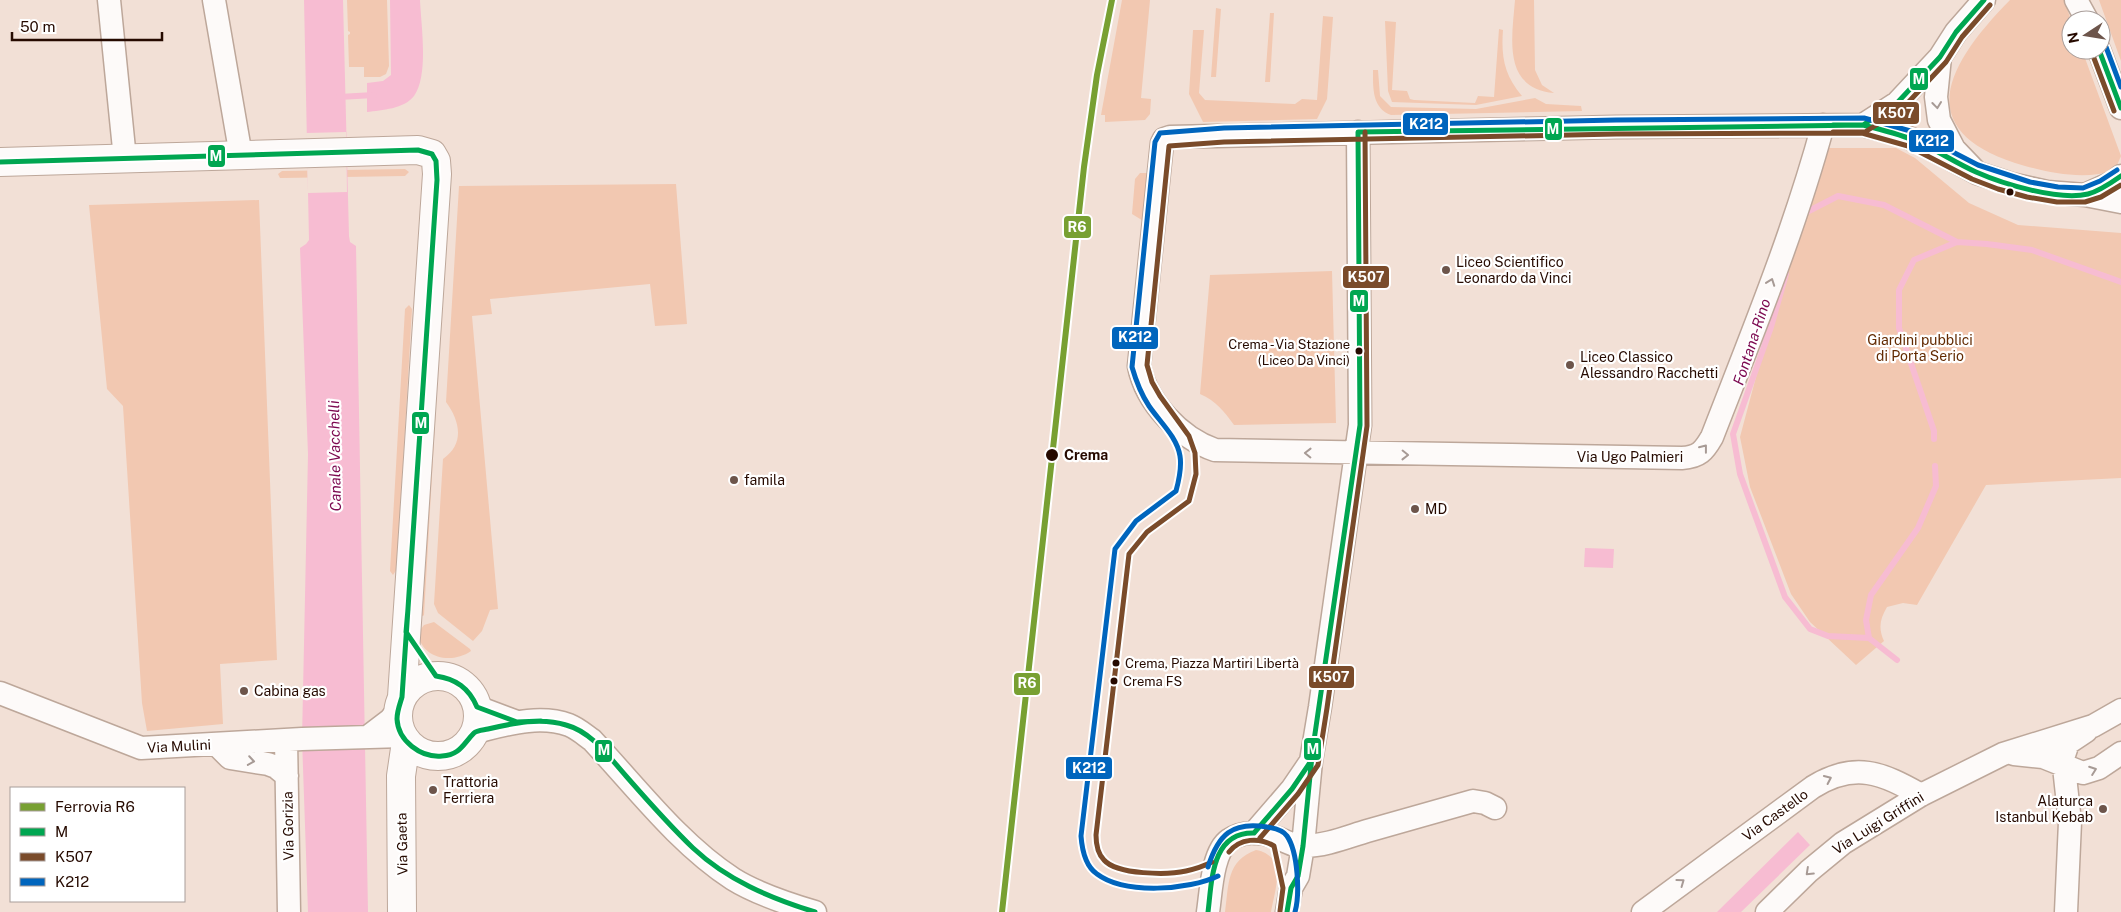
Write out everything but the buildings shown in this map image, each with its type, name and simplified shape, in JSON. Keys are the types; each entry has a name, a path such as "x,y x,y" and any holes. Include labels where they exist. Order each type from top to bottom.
{"main road":[{"name":"Via Gaeta","path":"241,156 418,150 432,154 436,162 437,174 406,632 406,728 401,776 402,912"},
{"path":"0,162 241,156"},
{"path":"406,632 436,676"},
{"path":"436,676 450,678 462,684 472,694 476,719 469,743 459,751 447,756 434,757 406,728 410,686 422,679 436,676"}],"street":[{"path":"109,0 125,159"},
{"path":"214,0 241,156"},
{"path":"1863,125 1897,103 1940,57 1956,32 1984,0"},
{"path":"1940,57 1936,97 1939,120 1954,150 1977,173"},
{"path":"2103,60 2121,108"},
{"name":"Via Ugo Palmieri","path":"1357,454 1682,458 1694,457 1702,453 1715,428 1803,196 1823,125"},
{"path":"1357,454 1215,450 1199,443 1171,423 1145,387 1139,366 1162,143 1164,139 1196,136 1358,132 1863,125 1899,134 1919,142 1977,173 2010,184 2047,192 2085,195 2121,202"},
{"path":"1291,888 1298,876 1303,846 1311,761 1360,426 1358,132"},
{"path":"2085,195 2114,182 2121,176"},
{"name":"Via Mulini","path":"0,693 141,748 369,736 390,720 406,728"},
{"path":"2066,912 2070,822 2063,753 2067,746 2093,726 2121,710"},
{"path":"476,719 552,722 569,725 579,730 592,740 693,848 717,867 735,880 815,912"},
{"name":"Via Luigi Griffini","path":"1767,912 1843,843 1921,795 2003,754 2093,726"},
{"name":"Via Gorizia","path":"290,912 287,776 294,740"},
{"path":"216,744 230,758 268,764 276,767 287,776"},
{"name":"Via Luigi Griffini","path":"2003,754 2036,755 2078,772 2087,773 2099,768 2121,753"},
{"path":"1254,832 1292,789 1311,761"},
{"name":"Via Castello","path":"1642,912 1798,798 1831,778 1852,771 1872,772 1897,782 1921,795"},
{"path":"1208,912 1214,869 1219,853 1226,842 1239,834 1254,832 1303,846 1336,840 1473,801 1486,803 1494,808"},
{"path":"1281,841 1291,888 1288,912"}],"green space":[{"path":"347,0 387,0 389,66 386,74 380,77 364,77 364,67 349,67 348,35 350,32 348,31"},
{"path":"1122,0 1150,0 1141,98 1151,99 1150,114 1145,120 1105,122 1105,115 1101,115"},
{"path":"1515,0 1534,0 1535,70 1542,85 1554,93 1537,89 1526,82 1518,71 1512,45"},
{"path":"2010,0 2064,0 2068,10 2061,10 2061,60 2086,60 2121,156 2115,170 2093,175 2070,175 2025,166 1988,152 1965,135 1952,116 1950,95 1956,73 1969,49 1987,25"},
{"path":"2099,0 2121,0 2121,61 2111,33 2111,10 2103,10"},
{"path":"1216,8 1221,9 1216,77 1211,77"},
{"path":"1270,13 1274,13 1270,82 1265,82"},
{"path":"1323,16 1333,17 1327,99 1317,119 1203,122 1189,94 1193,30 1204,30 1199,93 1205,100 1295,104 1302,99 1317,100"},
{"path":"1385,21 1396,22 1392,90 1407,91 1410,99 1414,100 1475,103 1478,96 1494,97 1499,29 1503,30 1503,57 1505,65 1511,80 1522,96 1476,105 1392,102 1388,91"},
{"path":"1373,70 1378,70 1380,96 1391,107 1476,109 1535,98 1546,104 1581,106 1582,111 1391,115 1380,108 1375,97"},
{"name":"Giardini pubblici di Porta Serio","path":"1817,148 1896,148 1915,158 1969,203 2018,225 2121,233 2121,478 1986,485 1917,605 1903,603 1887,607 1881,624 1884,641 1856,665 1810,622 1791,594 1750,487 1740,437"},
{"path":"405,169 409,172 405,176 280,178 278,174 282,171"},
{"path":"1140,173 1147,173 1145,222 1132,214 1135,179"},
{"path":"676,184 687,324 655,326 650,284 490,299 492,314 472,316 498,609 490,610 482,631 473,641 438,613 434,604 443,459 455,446 458,432 455,417 446,402 459,186"},
{"path":"448,197 424,615 423,616 420,615"},
{"path":"259,200 277,660 220,664 223,724 147,731 142,703 123,406 107,389 89,205"},
{"path":"1332,271 1336,423 1234,425 1219,407 1200,394 1210,275"},
{"path":"409,305 412,309 397,569 393,575 390,571 405,309"},
{"path":"434,622 471,651 455,658 438,657 431,653 420,642 418,633 424,625"},
{"path":"1256,850 1266,853 1276,866 1277,875 1271,912 1225,912 1229,883 1234,867 1246,855"}],"water":[{"name":"Canale Vacchelli","path":"304,0 343,0 349,236 350,242 356,246 368,912 308,912 302,739 308,454 300,248 309,240"},
{"path":"390,0 420,0 423,63 419,87 414,96 405,104 367,112 367,83 383,81 391,75"},
{"path":"1585,548 1614,549 1613,568 1584,567"},
{"path":"1798,832 1810,845 1741,912 1717,912"}],"pier":[{"path":"346,132 347,192 308,193 306,133"}],"waterway":[{"path":"339,97 374,95"},
{"name":"Fontana-Rino","path":"1803,214 1838,196 1884,205 1957,242"},
{"path":"1934,439 1934,431 1899,328 1899,290 1914,260 1957,242 1987,244 2032,250 2121,282"},
{"name":"Fontana-Rino","path":"1786,274 1771,327 1733,434 1740,474 1785,597 1810,629 1828,636 1869,638"},
{"path":"1897,660 1869,638 1866,620 1871,595 1918,528 1936,486 1935,466"}],"rail line":[{"name":"R6","path":"1002,912 1084,167 1097,75 1112,0"}],"transit line":[{"name":"M","path":"1833,125 1863,125 1897,103 1940,57 1956,32 1984,0"},
{"name":"K507","path":"1833,132 1865,132 1902,109 1946,62 1962,37 1990,5"},
{"name":"K507","path":"2095,60 2114,111"},
{"name":"M","path":"2103,60 2121,108"},
{"name":"K212","path":"2111,60 2121,87"},
{"name":"K212","path":"1218,876 1191,885 1157,888 1140,888 1109,881 1090,867 1085,857 1081,836 1115,549 1136,521 1176,491 1179,478 1181,460 1178,449 1168,430 1146,401 1132,367 1155,142 1160,133 1224,128 1616,120 1864,118 1914,132 1978,165 2030,182 2058,187 2083,188 2100,181 2117,170"},
{"name":"M","path":"1358,132 1863,125 1911,139 1987,177 2031,190 2076,196 2092,193 2121,176"},
{"name":"M","path":"1208,912 1213,873 1216,860 1222,849 1229,841 1240,835 1254,833 1292,789 1311,761 1360,425 1358,132"},
{"name":"K507","path":"1260,838 1298,794 1318,765 1327,708 1367,426 1365,132"},
{"name":"K507","path":"1212,862 1178,872 1143,873 1120,869 1102,858 1096,838 1129,554 1147,532 1189,501 1196,474 1195,453 1189,436 1160,396 1152,382 1147,365 1169,146 1224,142 1616,134 1862,133 1908,146 1972,179 2027,197 2057,202 2085,202 2101,197 2121,185"},
{"name":"M","path":"0,162 418,150 432,154"},
{"name":"M","path":"432,154 436,161 437,180 402,697 397,716 398,727 406,741 412,746 419,751 434,756 453,754 474,733 481,730 537,721 547,721 575,728 592,739 693,848 720,870 750,887 782,901 815,912"},
{"name":"M","path":"408,609 406,632 436,676 456,682 466,690 477,707 517,722 541,721"},
{"name":"M","path":"1287,912 1291,888 1298,876 1303,846 1312,756"},
{"name":"K212","path":"1208,867 1222,839 1236,829 1244,826 1255,826 1270,827 1281,831 1291,843 1296,862 1298,884 1295,912"},
{"name":"K507","path":"1229,852 1233,847 1250,840 1262,841 1274,846 1283,888 1280,911"}],"place":[{"name":"Liceo Scientifico Leonardo da Vinci","path":"1446,270"},
{"name":"Crema - Via Stazione (Liceo Da Vinci)","path":"1359,351"},
{"name":"Liceo Classico Alessandro Racchetti","path":"1570,365"},
{"name":"Crema","path":"1052,455"},
{"name":"famila","path":"734,480"},
{"name":"MD","path":"1415,509"},
{"name":"Crema, Piazza Martiri Libertà","path":"1116,663"},
{"name":"Crema FS","path":"1114,681"},
{"name":"Cabina gas","path":"244,691"},
{"name":"Trattoria Ferriera","path":"433,790"},
{"name":"Alaturca Istanbul Kebab","path":"2103,809"}]}
